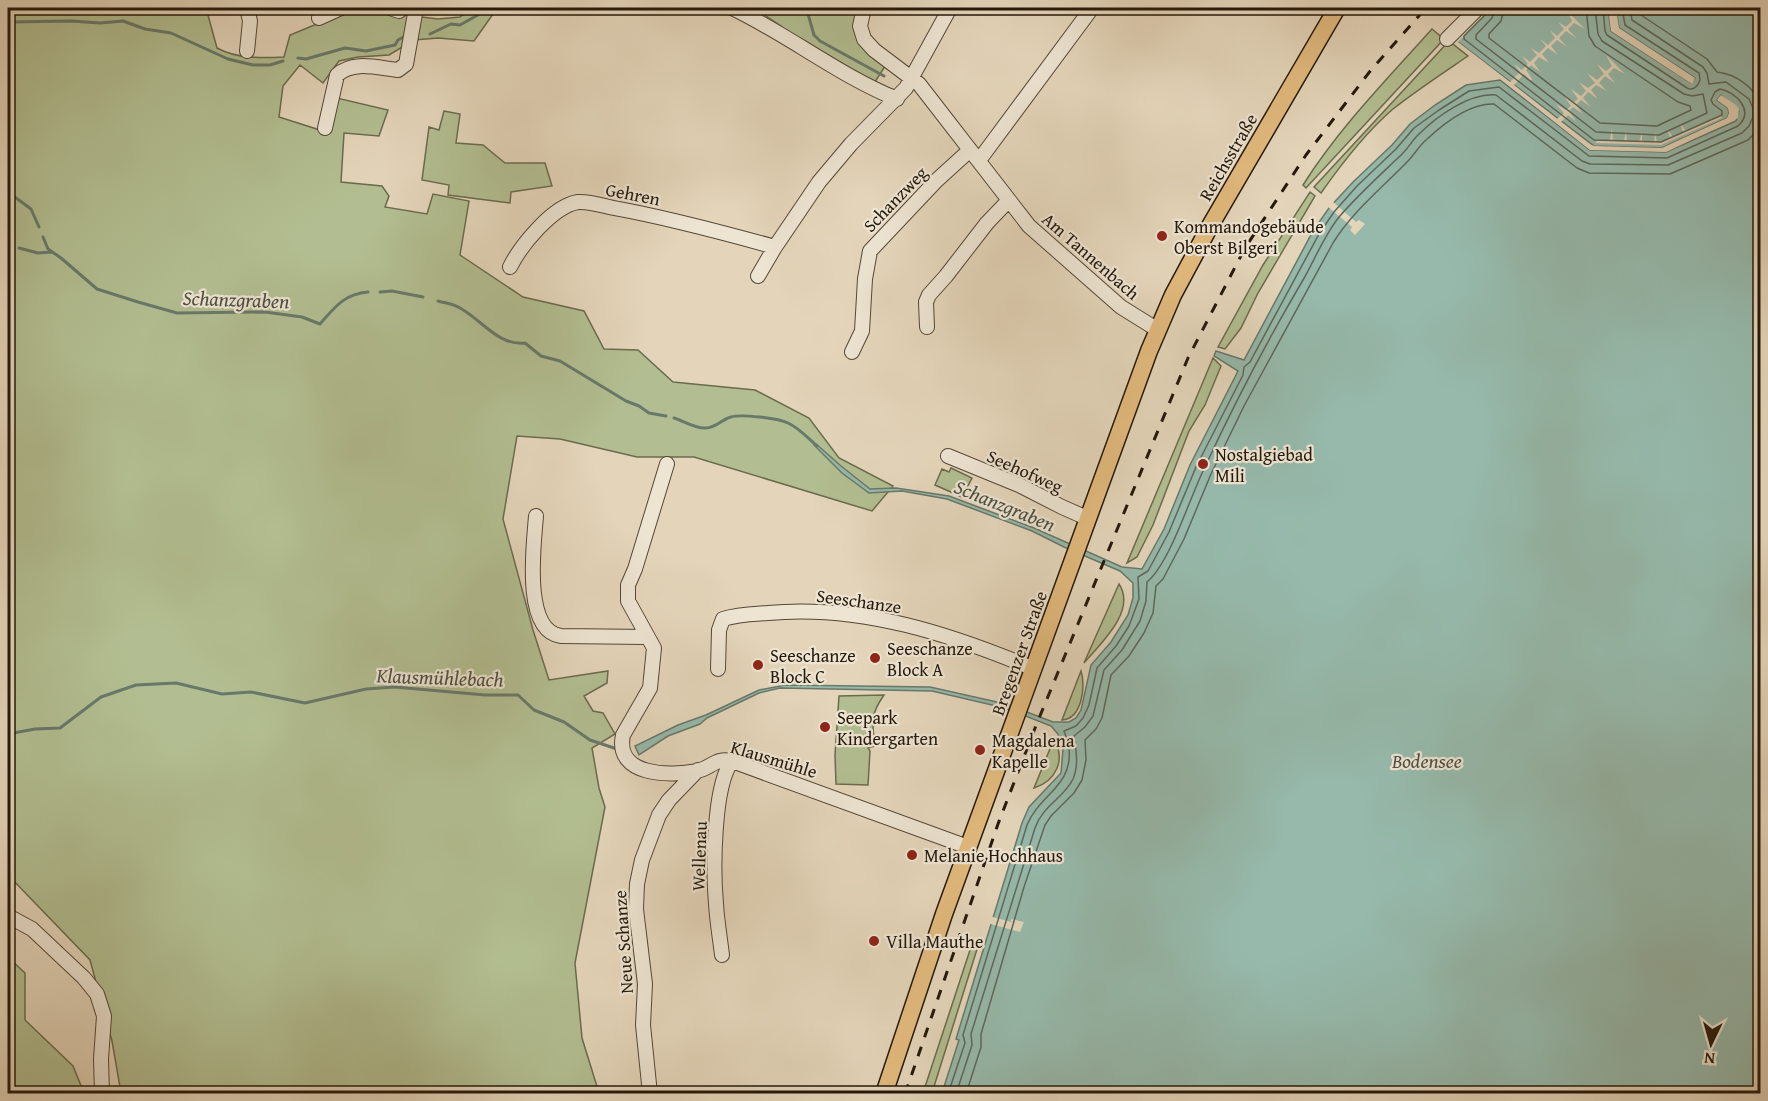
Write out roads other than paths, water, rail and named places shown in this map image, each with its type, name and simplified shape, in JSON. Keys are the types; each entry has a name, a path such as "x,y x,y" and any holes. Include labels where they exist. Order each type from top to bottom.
{"main road":[{"name":"Reichsstraße","path":"1158,330 1173,295 1215,218 1337,8"},
{"name":"Bregenzer Straße","path":"884,1094 968,847 1158,330"}],"street":[{"path":"247,8 250,21 247,51"},
{"path":"319,18 341,8"},
{"path":"390,8 399,11 402,8"},
{"path":"326,128 337,75 343,70 357,66 398,70 406,64 416,8"},
{"path":"732,8 781,33 820,60 877,91 897,99"},
{"name":"Am Tannenbach","path":"864,8 860,26 864,39 874,50 912,78 926,92 1029,226 1082,275 1130,314 1158,330"},
{"path":"758,276 825,174 851,144 897,99 912,78 950,8"},
{"name":"Schanzweg","path":"852,352 862,331 865,279 870,251 937,180 973,155 983,155 1092,8"},
{"path":"1449,39 1462,17 1478,8"},
{"path":"927,327 928,295 946,276 987,223 1009,200"},
{"name":"Gehren","path":"510,267 524,243 561,208 580,202 683,221 775,247"},
{"name":"Seehofweg","path":"948,456 1019,485 1087,518"},
{"name":"Klausmühle","path":"667,464 628,585 628,601 654,648 652,679 647,695 622,735 625,755 635,766 648,772 698,771 718,760 732,761 968,847"},
{"path":"536,516 532,575 540,622 545,628 561,636 648,637"},
{"name":"Seeschanze","path":"718,669 719,630 723,619 740,615 820,611 880,619 937,634 1034,669"},
{"name":"Wellenau","path":"722,955 716,903 716,846 721,785 725,770 732,761"},
{"name":"Neue Schanze","path":"650,1094 643,1025 645,984 636,909 637,884 642,860 659,815 669,800 698,771"},
{"path":"8,916 32,929 98,994 104,1016 102,1094"}],"water":[{"name":"Bodensee","path":"1484,8 1608,8 1611,31 1691,83 1695,78 1619,28 1616,8 1760,8 1760,1093 942,1093 959,1040 956,1039 1022,823 1029,807 1061,773 1063,749 1058,734 1051,726 1005,708 932,691 780,688 759,693 707,718 700,724 668,736 639,755 635,746 759,690 786,685 930,687 1006,704 1053,722 1069,722 1076,718 1081,710 1091,665 1111,642 1128,615 1133,598 1133,583 1120,571 1032,531 947,499 902,491 869,493 842,473 814,445 816,444 870,489 896,488 949,496 1034,528 1122,567 1142,569 1164,529 1190,465 1238,371 1214,356 1216,351 1244,360 1313,231 1329,208 1410,124 1435,105 1466,85 1500,80 1590,150 1666,152 1736,121 1739,111 1721,95 1717,100 1728,108 1727,118 1662,148 1594,146 1453,38"}],"waterway":[{"path":"430,34 451,24 460,25 485,11 501,8"},
{"path":"762,8 796,10 808,14 814,35 820,41 884,76"},
{"path":"8,22 123,21 145,29 171,33 228,59 253,65 270,65 283,61"},
{"path":"298,58 306,59 345,48 366,51 395,45 398,40 407,35"},
{"name":"Schanzgraben","path":"8,192 31,209 39,227"},
{"name":"Schanzgraben","path":"43,237 48,249 97,289 177,313 265,312 302,317 320,324 335,307 346,299 352,295 368,292"},
{"path":"19,248 38,253 52,252"},
{"name":"Schanzgraben","path":"380,292 392,291 423,297"},
{"name":"Schanzgraben","path":"438,301 458,307 498,336 515,343 525,343 541,356 560,361 649,413 666,416"},
{"name":"Schanzgraben","path":"674,418 702,428 713,427 736,416 776,420 796,428 817,446"},
{"name":"Klausmühlebach","path":"8,734 35,729 60,728 101,697 136,685 176,683 222,694 251,692 305,703 366,689 395,687 485,695 518,695 534,710 564,722 590,740 620,750"}],"railway":[{"path":"905,1094 998,824 1037,723 1188,358 1245,248 1306,155 1371,70 1426,8"}],"place":[{"name":"Kommandogebäude Oberst Bilgeri","path":"1162,236"},
{"name":"Nostalgiebad Mili","path":"1203,464"},
{"name":"Seeschanze Block A","path":"875,658"},
{"name":"Seeschanze Block C","path":"758,665"},
{"name":"Seepark Kindergarten","path":"825,727"},
{"name":"Magdalena Kapelle","path":"980,750"},
{"name":"Melanie Hochhaus","path":"912,855"},
{"name":"Villa Mauthe","path":"874,941"}]}
